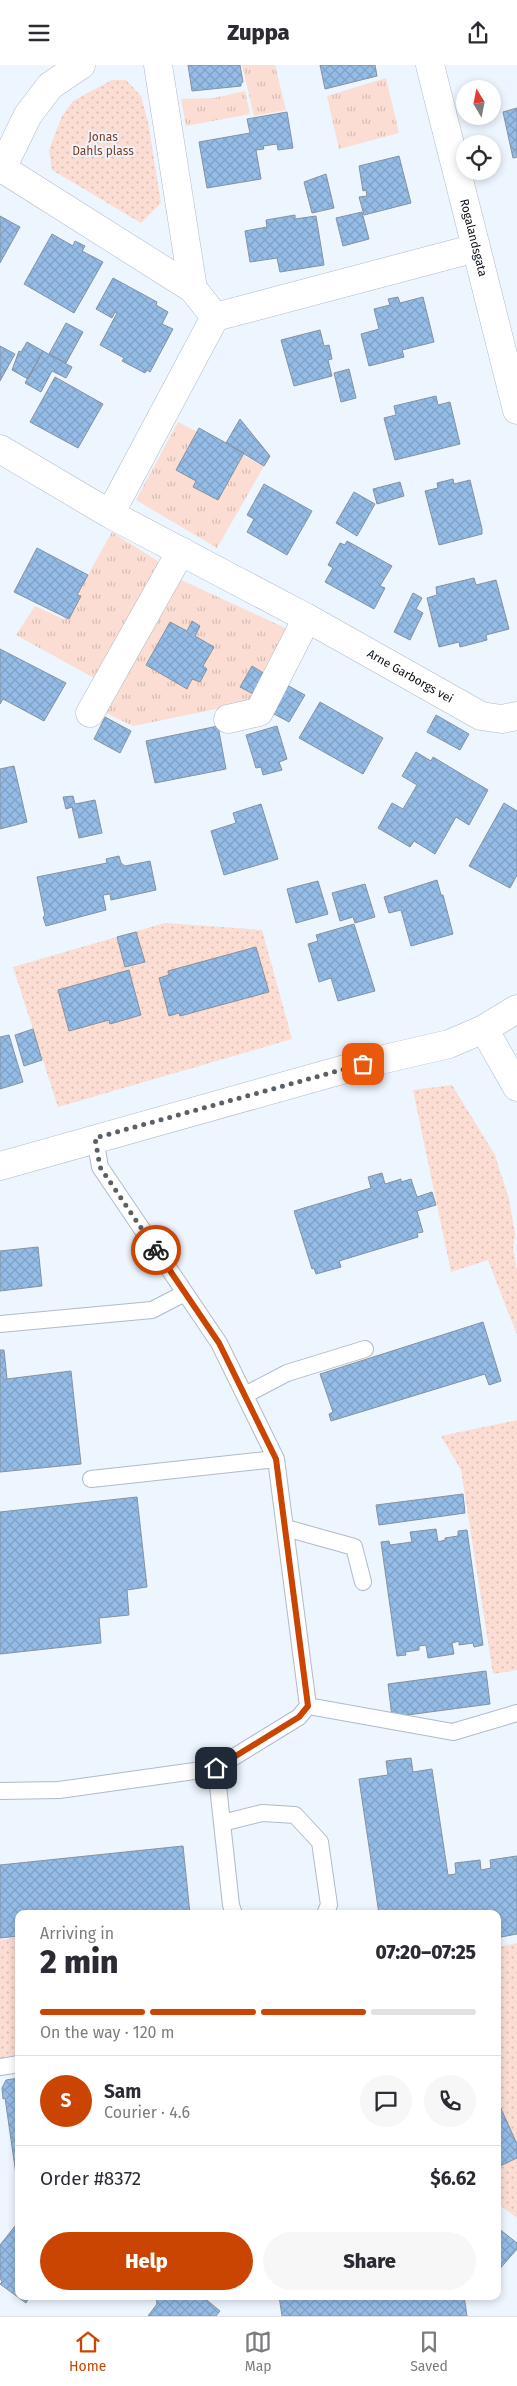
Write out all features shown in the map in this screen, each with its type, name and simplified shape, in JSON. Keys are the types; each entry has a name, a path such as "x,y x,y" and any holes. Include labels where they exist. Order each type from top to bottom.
{"street":[{"path":"81,65 50,86 28,115 1,167 193,289 215,317"},
{"path":"158,65 193,289"},
{"name":"Rogalandsgata","path":"430,65 517,410"},
{"path":"110,514 215,317 476,247"},
{"name":"Arne Garborgs vei","path":"0,449 110,514 307,618 480,716 502,719 517,716"},
{"path":"90,713 181,551"},
{"path":"228,719 259,712 307,618"},
{"path":"0,1166 363,1064 449,1044 484,1029 517,1009"},
{"path":"484,1029 517,1087"}],"lane":[{"path":"0,1791 58,1790 216,1768 299,1717 308,1706 276,1459 219,1343 100,1167 95,1138"},
{"path":"0,1324 152,1310 185,1293"},
{"path":"245,1395 287,1373 366,1349"},
{"path":"91,1479 276,1459"},
{"path":"286,1529 354,1547 363,1582"},
{"path":"308,1706 453,1732 517,1713"},
{"path":"216,1768 233,1910"},
{"path":"222,1823 262,1813 295,1815 320,1842 329,1905 326,1910"},
{"path":"0,2067 15,2065"}],"green space":[{"path":"242,65 275,65 286,110 254,116"},
{"path":"386,78 399,133 339,149 327,96"},
{"name":"Jonas Dahls plass","path":"112,80 126,80 141,96 148,122 161,203 141,223 52,170 49,150 62,116 73,101"},
{"path":"245,91 250,114 186,126 181,99 214,98"},
{"path":"178,422 264,466 217,548 136,500"},
{"path":"112,532 159,562 94,678 16,635 35,606 63,619"},
{"path":"179,579 294,632 255,701 133,726 106,713"},
{"path":"165,923 262,930 292,1039 58,1107 13,967"},
{"path":"452,1085 495,1155 509,1199 515,1234 513,1248 517,1271 517,1335 488,1260 451,1272 413,1090"},
{"path":"517,1420 517,1670 493,1674 461,1470 441,1436"},
{"path":"15,1938 15,2058 0,2060 0,1940"},
{"path":"517,1943 517,2218 501,2206 501,1946"}],"building":[{"path":"188,65 240,65 243,82 241,86 192,91"},
{"path":"320,65 375,65 377,76 325,89"},
{"path":"517,108 517,157 513,158 503,112"},
{"path":"287,112 293,148 278,150 277,144 263,146 264,149 256,150 261,179 207,188 199,142 250,133 247,119"},
{"path":"399,156 411,203 364,215 359,197 367,196 366,190 363,191 359,166"},
{"path":"326,174 334,208 312,213 304,182"},
{"path":"362,212 369,239 343,246 336,218"},
{"path":"295,215 295,219 316,216 324,265 280,272 277,258 250,262 245,231 267,227 266,220"},
{"path":"0,216 20,227 0,263"},
{"path":"52,234 73,246 75,241 85,246 82,251 103,262 74,313 24,284"},
{"path":"113,278 157,302 156,305 168,312 162,324 173,329 150,372 147,370 145,373 122,361 124,358 100,345 117,313 115,312 112,318 96,309"},
{"path":"398,297 400,303 423,297 434,342 402,350 404,357 369,366 361,334 379,329 374,309 390,305 388,299"},
{"path":"66,323 83,332 66,363 49,354"},
{"path":"320,330 324,346 329,345 332,359 328,360 332,376 294,386 281,340"},
{"path":"27,342 43,351 28,379 12,370 19,351 21,352"},
{"path":"0,346 15,354 0,381"},
{"path":"43,351 72,367 66,378 52,371 41,392 25,383"},
{"path":"349,369 356,398 341,402 334,373"},
{"path":"55,377 103,404 78,448 30,422"},
{"path":"436,396 438,405 450,402 460,444 395,460 384,418 396,415 394,406"},
{"path":"240,419 270,456 264,466 226,443"},
{"path":"199,428 244,453 218,500 193,487 196,481 176,470"},
{"path":"453,479 454,484 470,480 482,534 439,545 425,491 438,488 437,483"},
{"path":"400,482 404,496 377,504 373,489"},
{"path":"264,484 312,511 287,555 247,532 254,519 247,515"},
{"path":"354,492 375,504 357,536 336,523"},
{"path":"347,541 392,566 380,586 385,588 374,609 325,582 333,568 328,565 340,543 345,545"},
{"path":"37,548 88,575 77,595 81,596 69,619 14,592"},
{"path":"474,578 476,585 496,580 509,629 486,635 487,640 460,647 459,642 439,647 427,598 437,595 436,587"},
{"path":"413,593 422,598 416,609 423,613 410,640 394,632"},
{"path":"192,621 200,626 195,636 214,647 203,666 207,669 200,682 192,679 187,689 146,665 170,622 187,631"},
{"path":"0,649 66,683 44,721 3,699 0,704"},
{"path":"252,666 265,674 253,694 240,687"},
{"path":"285,684 305,695 289,722 274,714 271,707"},
{"path":"320,702 383,738 363,774 299,738"},
{"path":"436,715 469,734 460,750 427,732"},
{"path":"105,717 131,731 120,753 94,739"},
{"path":"218,726 226,769 155,783 146,741"},
{"path":"277,726 287,759 279,762 282,770 263,775 261,767 256,768 246,735"},
{"path":"416,752 431,761 433,757 488,790 469,825 456,817 435,854 414,841 410,847 378,828 392,803 403,809 417,785 402,776"},
{"path":"14,766 27,822 0,829 0,769"},
{"path":"73,796 75,804 95,800 102,833 79,838 72,807 66,809 63,797"},
{"path":"504,803 517,811 517,875 510,888 469,866"},
{"path":"261,804 278,859 224,875 211,831 236,823 233,813"},
{"path":"119,856 121,863 125,866 150,861 156,890 111,900 110,894 103,895 106,910 46,926 37,877 107,863 106,859"},
{"path":"437,880 453,934 411,946 401,910 389,913 384,897"},
{"path":"318,881 328,914 296,923 287,889"},
{"path":"365,884 375,917 355,923 353,917 340,921 332,893"},
{"path":"354,924 375,991 338,1001 331,978 319,982 308,944 318,941 316,935"},
{"path":"136,932 145,962 125,967 117,937"},
{"path":"256,947 269,992 180,1016 179,1013 169,1016 159,978 169,975 168,971"},
{"path":"129,970 141,1015 110,1024 109,1020 69,1031 58,990"},
{"path":"33,1029 42,1060 24,1066 15,1035"},
{"path":"9,1035 23,1082 0,1089 0,1037"},
{"path":"382,1173 385,1184 401,1179 401,1182 411,1179 417,1197 432,1192 436,1205 417,1211 423,1232 417,1233 418,1237 339,1261 341,1267 316,1274 314,1268 312,1269 294,1211 371,1188 368,1177"},
{"path":"38,1247 42,1286 0,1291 0,1251"},
{"path":"483,1322 501,1381 489,1385 485,1374 331,1421 329,1414 333,1412 320,1374"},
{"path":"0,1350 4,1350 7,1379 71,1371 81,1464 0,1472"},
{"path":"463,1494 465,1513 379,1525 376,1505"},
{"path":"137,1497 147,1587 127,1590 129,1615 99,1618 101,1643 0,1654 0,1512"},
{"path":"436,1529 438,1542 445,1540 445,1538 458,1536 458,1531 467,1530 483,1645 474,1647 473,1643 459,1645 459,1641 452,1643 454,1654 428,1658 426,1645 419,1646 419,1650 405,1652 406,1655 397,1656 381,1542 389,1541 390,1545 412,1542 410,1532"},
{"path":"486,1671 490,1704 392,1717 388,1684"},
{"path":"411,1758 413,1772 432,1769 448,1875 456,1874 455,1863 480,1860 481,1870 491,1868 490,1860 517,1856 517,1934 501,1937 501,1910 378,1910 359,1779 388,1775 386,1761"},
{"path":"183,1846 190,1910 15,1910 15,1936 0,1938 0,1865"},
{"path":"15,2079 15,2167 5,2098 3,2099 2,2088 6,2080"},
{"path":"501,2109 517,2144 517,2158 501,2166"},
{"path":"15,2226 15,2295 0,2284 2,2282 0,2278 0,2245"},
{"path":"501,2230 517,2243 517,2249 501,2268"},
{"path":"156,2300 207,2300 220,2311 216,2316 148,2316 157,2304"},
{"path":"280,2300 465,2300 467,2316 282,2316"}],"way so far":[{"path":"156,1250 100,1167 95,1138 363,1064"}],"route":[{"path":"156,1250 219,1343 276,1459 308,1706 299,1717 216,1768"}]}
